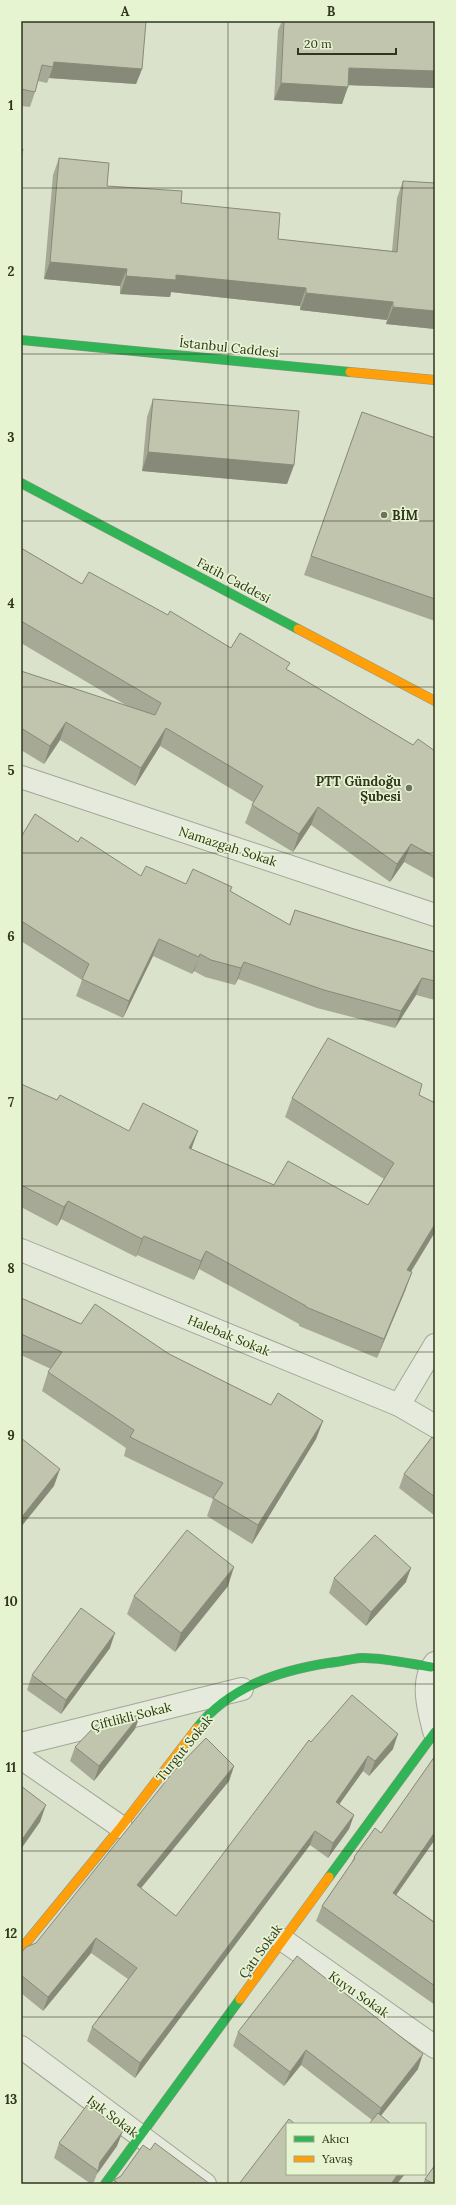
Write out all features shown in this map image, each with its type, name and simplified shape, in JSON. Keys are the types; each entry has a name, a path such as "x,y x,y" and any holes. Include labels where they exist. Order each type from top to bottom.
{"street":[{"name":"İstanbul Caddesi","path":"21,340 435,380"},
{"name":"Fatih Caddesi","path":"21,483 435,700"},
{"name":"Namazgah Sokak","path":"21,777 435,915"},
{"name":"Halebak Sokak","path":"21,1250 399,1405 435,1426"},
{"path":"399,1405 435,1345"},
{"name":"Turgut Sokak","path":"21,1949 121,1827 206,1717 242,1689 270,1676 298,1668 362,1658 433,1665"},
{"path":"433,1665 426,1689 434,1732"},
{"name":"Çiftlikli Sokak","path":"21,1744 242,1689"},
{"name":"Çatı Sokak","path":"104,2184 140,2137 434,1732"},
{"path":"21,1758 121,1827"},
{"name":"Kuyu Sokak","path":"283,1940 435,2047"},
{"name":"Işık Sokak","path":"21,2047 205,2184"}],"building":[{"path":"21,21 146,21 142,69 54,62 53,67 42,65 35,92 21,89"},
{"path":"284,21 435,21 435,71 349,68 348,87 281,83"},
{"path":"59,158 109,163 107,186 182,191 181,203 280,213 278,239 397,252 403,181 435,183 435,311 393,307 393,302 306,293 306,288 176,275 176,280 126,276 127,269 50,262"},
{"path":"153,399 299,411 294,465 148,452"},
{"path":"362,412 435,438 435,599 311,556"},
{"path":"21,548 82,584 89,572 168,615 170,611 231,648 240,633 290,663 286,669 413,745 418,739 435,751 435,857 411,844 397,864 318,807 299,834 252,805 263,786 166,728 141,768 66,722 50,746 21,728 21,671 155,715 161,703 21,621"},
{"path":"35,814 78,842 81,837 141,876 146,866 186,884 193,869 232,887 230,891 290,925 295,910 354,929 435,952 435,981 422,978 401,1011 324,990 244,962 241,968 211,960 200,954 199,957 159,939 129,1001 82,979 89,964 23,922 21,925 21,837"},
{"path":"328,1038 422,1084 419,1095 435,1103 435,1224 407,1270 412,1272 384,1339 306,1307 206,1251 201,1261 144,1236 142,1239 68,1201 64,1207 21,1185 21,1084 57,1100 60,1095 129,1131 143,1103 198,1131 189,1148 274,1185 288,1161 368,1205 394,1163 292,1098"},
{"path":"21,1298 81,1324 95,1304 169,1354 271,1405 278,1393 323,1421 258,1525 213,1498 223,1483 130,1437 134,1430 48,1372 62,1352 21,1334"},
{"path":"432,1437 435,1440 435,1497 404,1474"},
{"path":"21,1438 60,1469 21,1518"},
{"path":"187,1530 234,1567 181,1633 134,1596"},
{"path":"375,1535 411,1568 371,1612 334,1578"},
{"path":"81,1608 115,1633 66,1700 32,1675"},
{"path":"352,1695 398,1734 375,1761 368,1756 336,1802 354,1815 333,1843 315,1831 140,2063 92,2027 137,1968 96,1938 48,1997 21,1975 21,1953 26,1947 36,1943 174,1771 206,1738 234,1766 137,1885 176,1916 309,1740 311,1742"},
{"path":"140,1715 99,1766 75,1747 96,1725"},
{"path":"435,1756 435,1832 393,1893 435,1923 435,1986 322,1906 375,1828 381,1833"},
{"path":"21,1786 46,1805 21,1841"},
{"path":"297,1956 423,2054 381,2108 306,2050 290,2072 238,2032"},
{"path":"87,2105 123,2131 100,2162 98,2171 59,2143"},
{"path":"378,2113 390,2123 370,2123"},
{"path":"289,2119 294,2123 286,2123 286,2175 397,2175 391,2184 239,2184"},
{"path":"155,2143 210,2184 119,2184 114,2180 121,2176 143,2145 150,2150"},
{"path":"435,2165 435,2184 434,2184 425,2179"}],"traffic: fast":[{"path":"21,340 350,372"},
{"path":"21,483 298,629"},
{"path":"197,1728 210,1714 239,1692 273,1676 309,1666 369,1658 431,1667"},
{"path":"329,1877 435,1732"},
{"path":"105,2184 240,1999"}],"traffic: slow":[{"path":"350,372 435,380"},
{"path":"298,629 435,701"},
{"path":"21,1949 121,1827 197,1728"},
{"path":"240,1999 329,1877"}],"place":[{"name":"BİM","path":"384,515"},
{"name":"PTT Gündoğu Şubesi","path":"409,788"}]}
